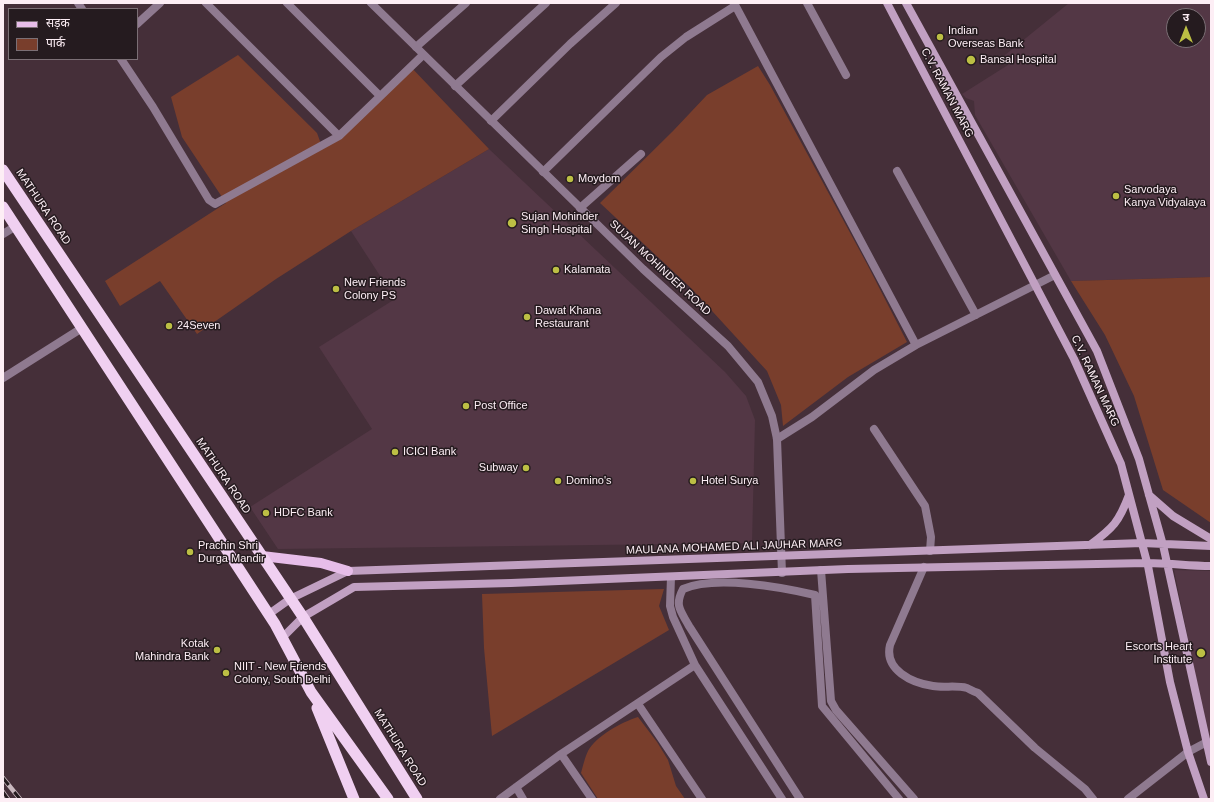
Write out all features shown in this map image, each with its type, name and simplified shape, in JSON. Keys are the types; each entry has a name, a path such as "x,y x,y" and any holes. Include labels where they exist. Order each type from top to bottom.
{"highway":[{"name":"MATHURA ROAD","path":"3,170 303,617 417,799"},
{"path":"3,207 269,614 311,692 354,799"},
{"path":"311,692 388,799"}],"main road":[{"name":"C.V. RAMAN MARG","path":"887,3 1074,358 1121,464 1147,563 1170,682 1188,752 1204,799"},
{"name":"C.V. RAMAN MARG","path":"906,3 1097,351 1139,459 1163,545 1205,743 1211,762"},
{"path":"1090,545 1117,522 1122,515 1129,495"},
{"path":"1149,495 1173,516 1211,539"},
{"name":"MAULANA MOHAMED ALI JAUHAR MARG","path":"269,614 290,599 348,572 1142,543 1211,546"},
{"path":"262,556 321,563 348,572"},
{"path":"282,638 303,617 354,587 924,567 1147,563 1167,563 1181,566 1211,566"}],"street":[{"path":"138,23 160,3"},
{"path":"206,3 339,136"},
{"path":"287,3 380,96"},
{"path":"416,47 466,3"},
{"path":"455,86 546,3"},
{"path":"491,121 570,44 616,3"},
{"path":"807,3 846,75"},
{"path":"544,172 661,57 686,37 734,4 916,345"},
{"name":"SUJAN MOHINDER ROAD","path":"376,5 423,55 580,208 643,269 728,346 758,382 772,416 777,439 782,573"},
{"path":"122,60 153,107 212,203 218,203 339,136 423,55"},
{"path":"580,208 641,154"},
{"path":"897,171 976,315"},
{"path":"3,234 16,226"},
{"path":"777,439 812,417 874,370 916,345 1055,275"},
{"path":"3,378 82,328"},
{"path":"874,429 925,506 931,537 930,551"},
{"path":"924,567 890,645 888,653 894,668 912,681 933,686 966,688 978,693 1035,748 1085,790 1093,799"},
{"path":"821,570 831,700 836,710 914,799"},
{"path":"671,577 670,606 695,665 782,799"},
{"path":"800,799 689,626 677,600 683,589 705,583 766,586 815,595 822,706 899,799"},
{"path":"500,799 561,754 695,665"},
{"path":"638,704 702,799"},
{"path":"1128,799 1188,752 1205,743"},
{"path":"561,754 592,799"},
{"path":"516,787 523,799"}],"shaded area":[{"name":"Sarvodaya Kanya Vidyalaya","path":"1069,3 1211,3 1211,277 1071,281 975,115 974,101 966,98 962,94 1008,65 1005,55"},
{"path":"489,149 725,372 746,396 755,420 752,543 278,549 250,507 372,429 319,347 395,299 351,231"},
{"name":"Escorts Heart Institute","path":"1174,570 1211,571 1211,747 1208,736"}],"green space":[{"path":"238,55 317,133 321,144 340,132 409,65 489,149 351,231 276,279 197,334 160,281 120,306 105,281 226,203 182,137 171,97"},
{"path":"758,66 770,85 867,264 907,342 848,377 783,426 781,405 767,371 691,288 600,203 707,95"},
{"path":"1211,277 1211,523 1163,490 1134,396 1105,335 1071,281"},
{"path":"664,589 659,606 669,630 492,736 484,648 482,594"},
{"path":"638,717 657,742 668,760 676,786 685,799 598,799 581,773 588,751 597,740 617,726"}],"railway":[{"path":"3,778 20,799"},
{"path":"3,792 8,799"}],"place":[{"name":"Indian Overseas Bank","path":"940,37"},
{"name":"Bansal Hospital","path":"971,60"},
{"name":"Moydom","path":"570,179"},
{"name":"Sarvodaya Kanya Vidyalaya","path":"1116,196"},
{"name":"Sujan Mohinder Singh Hospital","path":"512,223"},
{"name":"Kalamata","path":"556,270"},
{"name":"New Friends Colony PS","path":"336,289"},
{"name":"Dawat Khana Restaurant","path":"527,317"},
{"name":"24Seven","path":"169,326"},
{"name":"Post Office","path":"466,406"},
{"name":"ICICI Bank","path":"395,452"},
{"name":"Subway","path":"526,468"},
{"name":"Domino's","path":"558,481"},
{"name":"Hotel Surya","path":"693,481"},
{"name":"HDFC Bank","path":"266,513"},
{"name":"Prachin Shri Durga Mandir","path":"190,552"},
{"name":"Kotak Mahindra Bank","path":"217,650"},
{"name":"Escorts Heart Institute","path":"1201,653"},
{"name":"NIIT - New Friends Colony, South Delhi","path":"226,673"}]}
